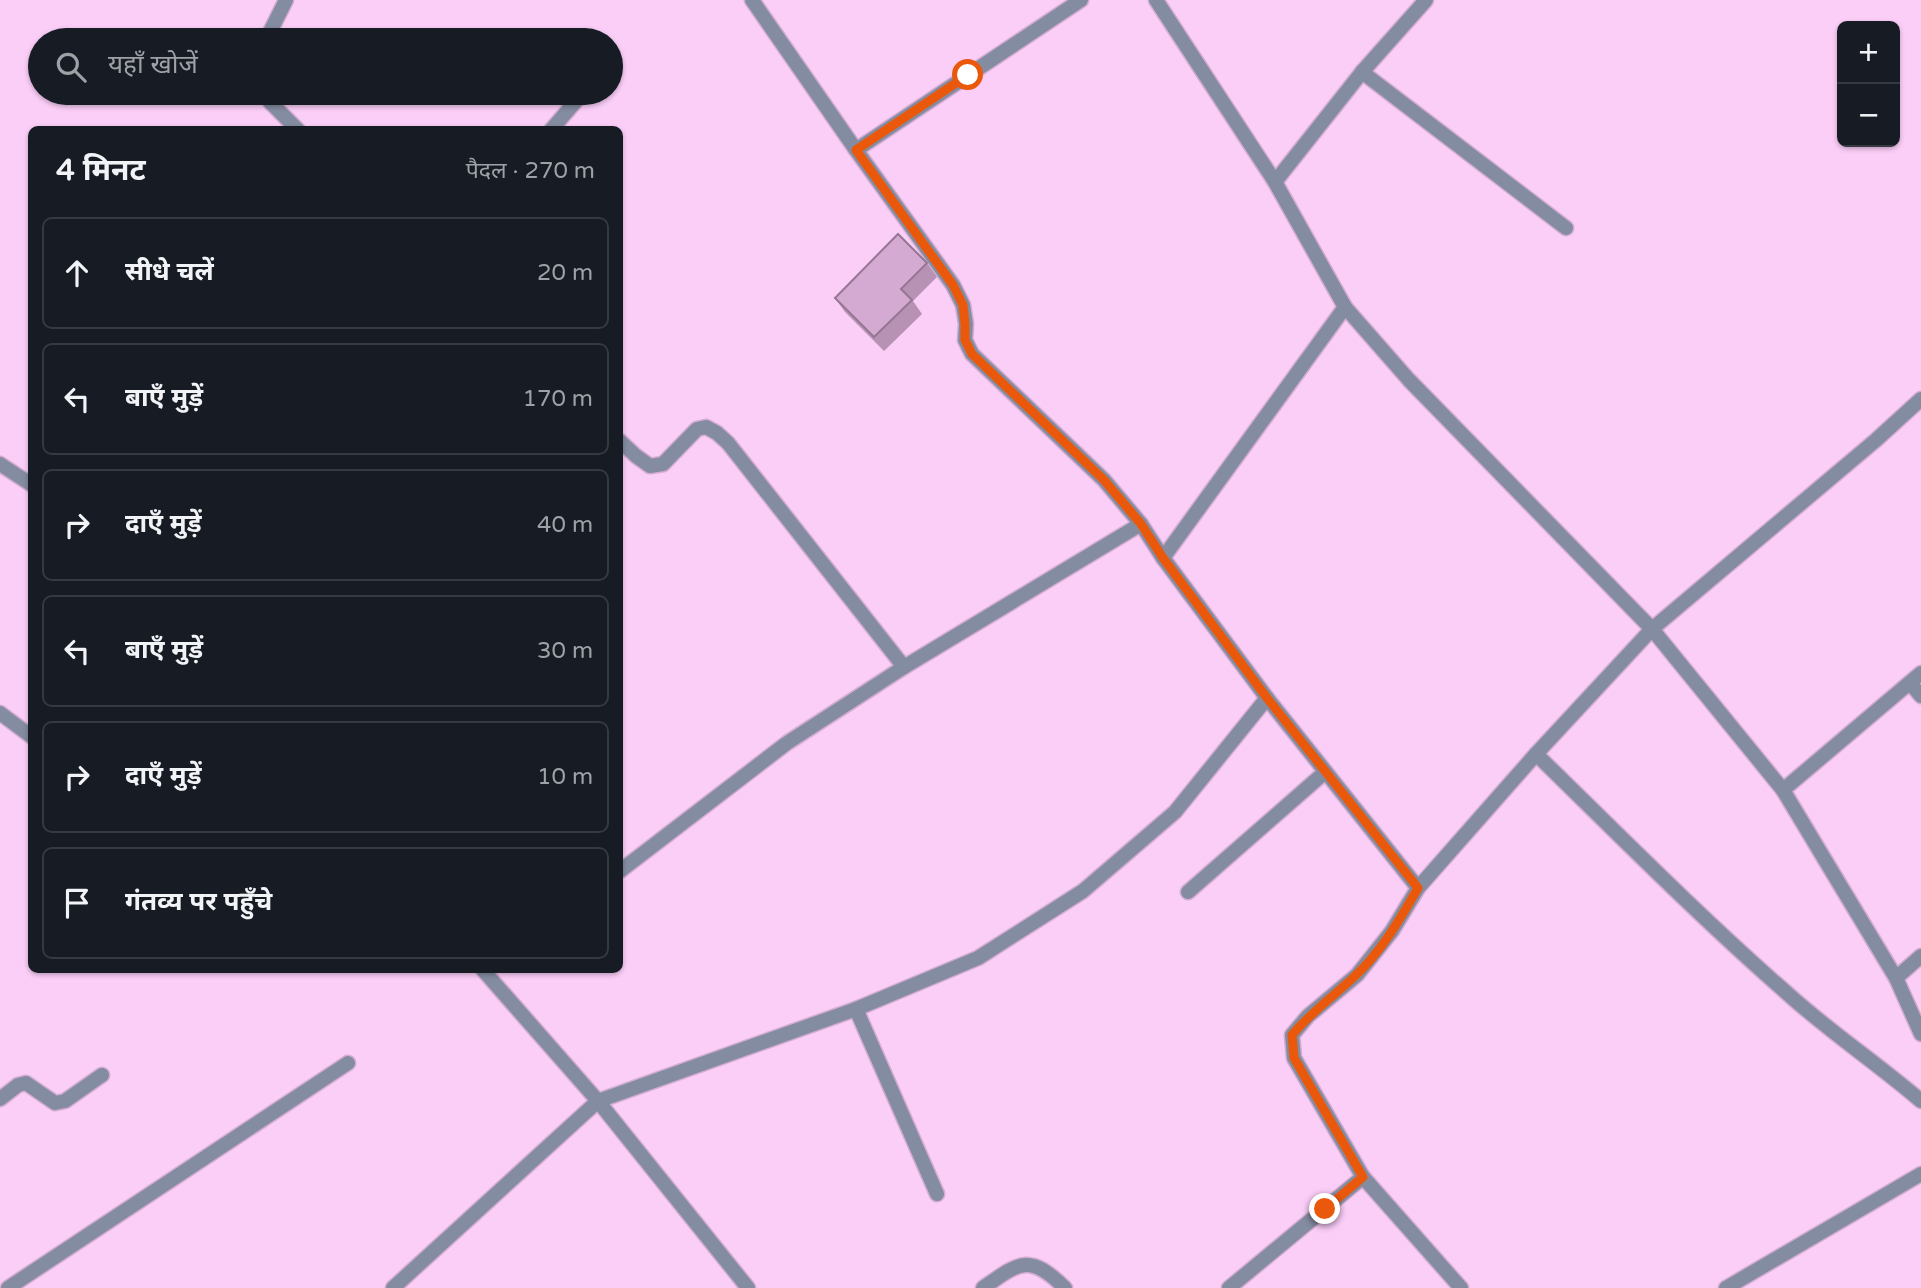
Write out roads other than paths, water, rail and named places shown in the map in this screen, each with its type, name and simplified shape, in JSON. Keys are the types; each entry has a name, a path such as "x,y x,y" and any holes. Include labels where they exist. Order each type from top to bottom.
{"street":[{"path":"272,28 286,0"},
{"path":"752,0 953,285 963,305 965,340 972,354 1104,480 1141,524 1163,558 1267,698 1418,888"},
{"path":"856,150 1081,0"},
{"path":"1156,0 1275,182 1345,307 1409,380 1653,629 1783,790 1896,978 1921,1034"},
{"path":"1275,182 1362,72 1426,0"},
{"path":"1362,72 1566,228"},
{"path":"273,105 294,126"},
{"path":"554,126 573,105"},
{"path":"1163,558 1345,307"},
{"path":"1461,1288 1363,1177 1294,1058 1292,1035 1308,1016 1357,975 1392,931 1418,888 1536,754 1653,629 1921,400"},
{"path":"623,443 650,466 663,464 697,429 706,427 717,433 728,443 904,667"},
{"path":"0,464 28,482"},
{"path":"623,869 787,743 904,667 1141,524"},
{"path":"1783,790 1915,678 1921,696"},
{"path":"393,1288 598,1101 856,1009 978,958 1083,891 1175,812 1267,698"},
{"path":"0,713 28,734"},
{"path":"1536,754 1716,930 1791,997 1921,1101"},
{"path":"1188,892 1325,773"},
{"path":"1896,978 1921,956"},
{"path":"489,973 598,1101 748,1288"},
{"path":"856,1009 937,1194"},
{"path":"0,1284 6,1288 348,1063"},
{"path":"0,1099 18,1085 26,1083 55,1103 65,1101 102,1075"},
{"path":"1726,1288 1921,1174"},
{"path":"1229,1288 1363,1177"},
{"path":"983,1288 1012,1268 1029,1264 1049,1273 1065,1288"}]}
